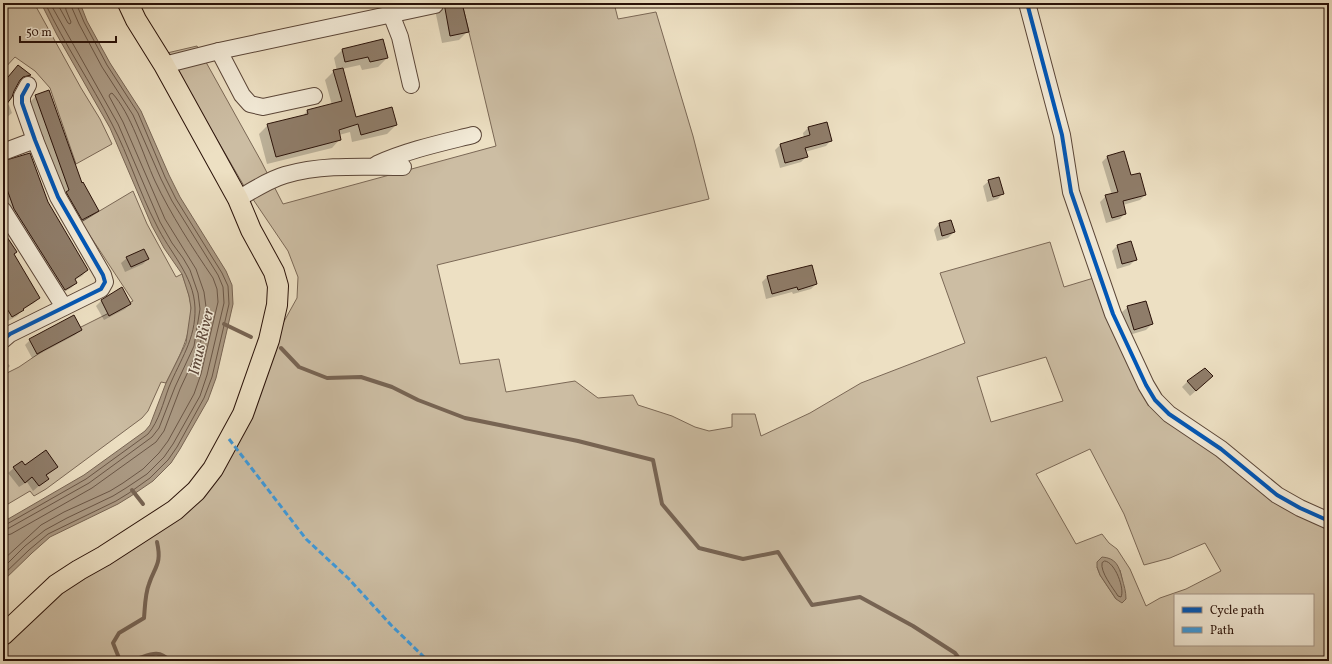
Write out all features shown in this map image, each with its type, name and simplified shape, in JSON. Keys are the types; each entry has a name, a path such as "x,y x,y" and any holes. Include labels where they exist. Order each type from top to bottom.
{"main road":[{"path":"3,635 56,586 175,510 196,491 213,469 243,414 269,340 277,305 278,286 274,272 251,230 238,199 164,65 136,20 128,3"}],"street":[{"path":"1027,3 1062,135 1071,192 1113,314 1146,385 1155,400 1169,414 1221,449 1277,495 1300,508 1329,520"},
{"path":"164,65 219,51 435,5"},
{"path":"391,14 400,37 412,85"},
{"path":"219,51 242,95 250,104 263,107 314,96"},
{"path":"5,332 64,307 101,289 105,282 103,275 58,197 35,140 22,103 22,96 28,84"},
{"path":"370,167 391,158 474,135"},
{"path":"3,152 35,140"},
{"path":"238,199 256,188 283,176 309,170 342,166 403,167"},
{"path":"3,210 64,307"}],"shaded area":[{"path":"3,3 34,3 100,119 112,144 76,164 50,88 35,71 15,57 3,70"},
{"path":"462,3 614,3 618,19 656,12 693,136 709,199 437,265 460,364 499,359 506,392 575,381 598,398 633,395 638,405 672,416 695,427 709,431 732,427 732,414 755,414 761,436 810,413 861,383 965,343 940,273 1050,242 1064,287 1097,277 1141,384 1186,433 1249,479 1329,527 1329,661 3,661 3,648 15,635 79,578 193,502 277,334 297,298 298,277 288,251 244,186 167,53 197,46 261,161 283,204 496,146","holes":["1046,357 1063,401 991,422 977,377","1090,449 1124,514 1144,565 1170,558 1205,543 1221,571 1186,589 1160,598 1146,606 1130,569 1117,549 1109,543 1102,534 1076,544 1036,474","1097,567 1120,570 1122,579 1116,599 1100,575"]},
{"path":"133,191 147,224 176,277 182,274 189,295 191,307 191,317 187,337 166,383 161,382 148,411 142,418 46,489 34,496 30,491 3,507 3,375 19,367 44,350 43,346 133,301 81,222"}],"water":[{"name":"Imus River","path":"41,3 80,3 87,21 110,63 141,111 180,197 226,271 232,285 233,304 216,378 208,400 171,463 153,481 118,504 50,537 3,581 3,522 84,475 145,431 150,425 166,383 186,343 191,308 182,274 164,248 152,226 110,128 57,35"},
{"path":"1102,557 1114,561 1120,570 1126,596 1126,599 1122,603 1116,599 1100,575 1097,562"}],"building":[{"path":"444,3 462,3 469,32 450,36"},
{"path":"383,39 388,58 370,62 368,57 345,62 342,49"},
{"path":"18,65 31,75 23,77 20,80 12,97 3,109 3,83"},
{"path":"343,68 356,117 392,107 397,125 361,135 358,124 339,130 341,140 276,157 267,124 308,114 307,110 342,101 333,70"},
{"path":"49,90 82,183 83,182 99,211 82,220 66,192 69,190 35,95"},
{"path":"827,122 832,141 805,148 808,157 785,163 780,144 810,135 808,127"},
{"path":"1124,151 1131,175 1140,173 1146,195 1123,201 1126,214 1112,218 1105,195 1118,192 1107,156"},
{"path":"30,153 48,202 88,270 75,279 77,283 65,290 14,209 3,178 3,161"},
{"path":"999,177 1004,194 993,197 988,180"},
{"path":"951,220 955,232 942,236 939,223"},
{"path":"3,231 17,252 14,254 40,298 12,317 3,302"},
{"path":"1131,241 1137,260 1122,264 1117,245"},
{"path":"144,249 149,259 131,267 126,257"},
{"path":"812,265 817,284 798,290 797,287 772,294 767,276"},
{"path":"122,287 131,304 109,316 101,300"},
{"path":"1146,301 1153,324 1134,330 1127,306"},
{"path":"74,315 82,330 37,354 29,339"},
{"path":"1205,368 1213,376 1196,391 1187,381"},
{"path":"46,450 58,467 46,475 49,479 39,486 32,477 25,483 13,467 22,461 25,465"}],"waterway":[{"name":"Imus River","path":"224,324 251,337"},
{"path":"281,348 299,367 327,378 361,377 392,387 418,400 465,418 578,441 653,460 662,504 699,548 743,559 778,552 812,605 860,597 913,626 955,653 961,661"},
{"path":"132,490 143,504"},
{"path":"157,542 159,555 148,588 145,601 144,618 119,633 113,643 119,658 132,660 156,654 161,655 170,661"}],"marked path":[{"path":"229,439 306,539 348,578 391,625 428,661"}],"cycle path":[{"path":"1027,3 1062,135 1071,192 1113,314 1146,385 1155,400 1169,414 1221,449 1277,495 1300,508 1329,521"},
{"path":"3,340 10,334 101,289 105,282 103,275 58,197 35,140 22,103 22,96 28,85"}]}
